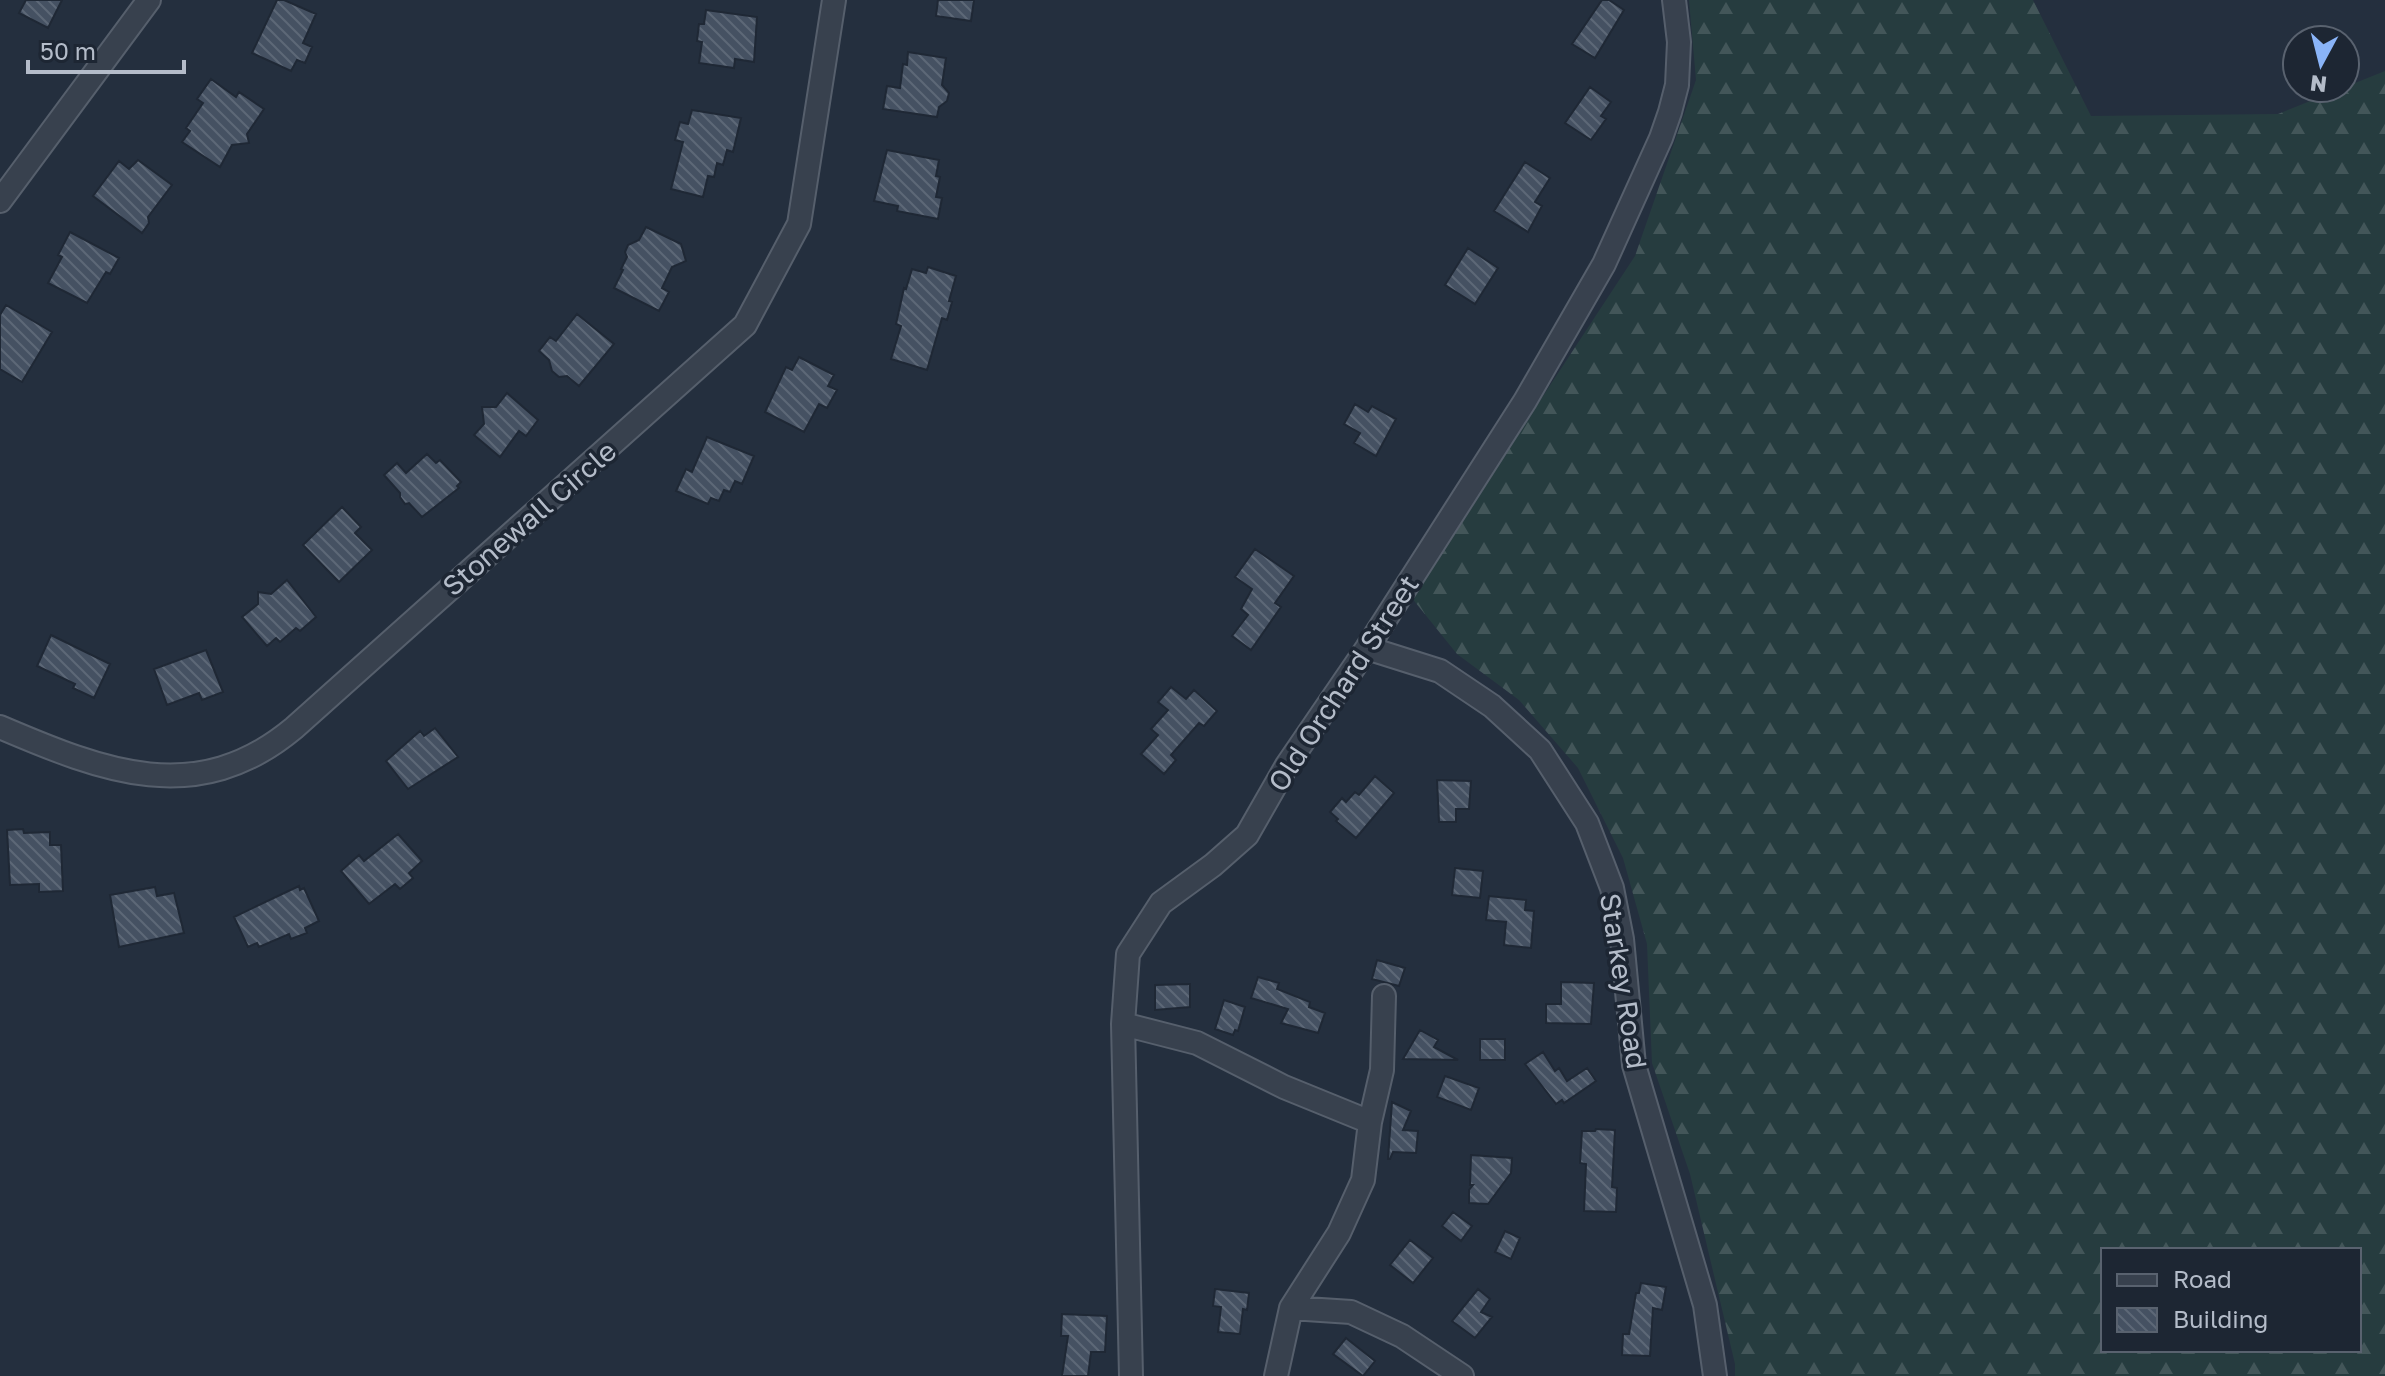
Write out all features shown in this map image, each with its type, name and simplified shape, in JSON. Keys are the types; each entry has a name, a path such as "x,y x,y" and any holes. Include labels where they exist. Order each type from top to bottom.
{"street":[{"path":"0,201 149,0"},
{"name":"Stonewall Circle","path":"0,727 68,756 123,773 184,776 224,769 271,747 294,728 745,325 799,224 834,0"},
{"name":"Old Orchard Street","path":"1131,1376 1123,1024 1128,954 1161,903 1213,865 1247,835 1287,765 1367,648 1525,401 1604,264 1670,112 1677,85 1679,42 1674,0"},
{"name":"Starkey Road","path":"1367,648 1440,671 1492,706 1540,750 1587,823 1612,888 1622,939 1634,1065 1705,1305 1715,1376"},
{"path":"1276,1376 1291,1308 1339,1233 1363,1180 1370,1122 1382,1070 1384,996"},
{"path":"1123,1024 1197,1043 1284,1087 1370,1122"},
{"path":"1291,1308 1351,1312 1402,1336 1462,1376"}],"green space":[{"path":"1689,0 2033,0 2091,116 2278,114 2303,104 2361,104 2361,81 2385,71 2385,1376 1735,1376 1735,1364 1690,1174 1652,1063 1647,944 1623,858 1578,768 1519,700 1457,654 1411,597 1635,256 1696,80"}],"building":[{"path":"26,0 62,0 48,28 19,13"},
{"path":"277,0 316,14 303,43 312,47 305,63 297,60 291,71 252,53"},
{"path":"938,0 974,0 971,21 936,16"},
{"path":"1602,0 1609,0 1624,10 1595,58 1572,44"},
{"path":"706,10 757,17 754,62 735,59 734,68 699,63 702,42 697,41 699,24 704,24"},
{"path":"908,52 946,58 942,85 949,93 947,101 939,107 937,117 883,109 887,86 900,88"},
{"path":"211,79 236,97 239,92 264,109 247,134 249,143 232,145 220,167 182,142 190,131 186,128 203,103 197,99"},
{"path":"1590,87 1611,102 1601,116 1606,119 1591,140 1565,123"},
{"path":"692,110 741,118 733,152 727,150 723,165 717,163 714,177 708,176 703,197 671,189 683,142 675,140 680,122 688,124"},
{"path":"887,150 939,160 936,197 942,198 938,219 897,211 898,206 874,201"},
{"path":"138,160 172,185 148,217 149,223 142,233 93,196 119,161 129,169"},
{"path":"1525,162 1550,178 1535,202 1542,206 1528,232 1494,211"},
{"path":"646,227 681,244 686,261 672,267 662,288 669,292 659,311 614,288 623,270 628,245 639,240"},
{"path":"70,232 119,258 110,274 106,272 87,303 48,283 62,257 58,255"},
{"path":"1468,248 1498,268 1475,304 1445,285"},
{"path":"928,267 956,276 947,320 942,318 927,370 891,359 901,326 896,324 904,288 912,269 926,273"},
{"path":"6,305 52,332 22,382 0,369 0,315"},
{"path":"577,314 614,344 579,386 567,376 559,377 552,371 549,360 539,351 550,337 556,341"},
{"path":"799,357 834,375 828,386 837,390 827,408 819,404 804,432 765,412 786,367 792,370"},
{"path":"507,393 538,420 526,436 519,431 500,457 474,435 484,424 482,407 496,407"},
{"path":"1355,404 1368,412 1372,406 1396,419 1376,456 1354,443 1360,433 1344,424"},
{"path":"707,437 754,456 742,484 735,481 730,492 724,490 719,501 711,498 708,504 676,491 686,469 692,472"},
{"path":"427,454 436,463 440,460 461,482 457,486 459,488 422,517 409,503 405,504 400,493 384,475 397,463 406,473"},
{"path":"342,507 361,527 355,533 372,550 339,582 303,545"},
{"path":"1255,549 1294,576 1275,603 1281,607 1251,650 1232,636 1248,615 1241,609 1252,589 1235,577"},
{"path":"287,580 316,617 300,631 296,628 280,642 276,638 267,646 242,617 258,604 258,592 271,594"},
{"path":"51,635 110,664 94,698 73,688 75,684 37,666"},
{"path":"206,650 223,692 202,700 199,693 167,705 154,669"},
{"path":"1171,687 1186,699 1194,690 1217,711 1204,726 1199,723 1171,755 1176,760 1164,774 1141,754 1158,735 1151,729 1168,710 1158,702"},
{"path":"435,728 458,757 408,789 386,761 420,731 424,736"},
{"path":"1375,776 1394,793 1356,838 1330,812 1342,798 1346,802 1355,792 1359,795"},
{"path":"1437,780 1471,781 1469,809 1456,809 1456,822 1439,822"},
{"path":"23,829 24,833 50,832 50,845 61,845 63,891 39,892 39,884 10,885 7,830"},
{"path":"398,834 422,861 409,873 413,878 400,889 395,884 369,904 341,871 359,855 364,861"},
{"path":"1455,868 1483,871 1480,898 1452,895"},
{"path":"299,886 300,890 304,888 319,921 305,928 307,933 291,939 289,934 259,947 257,943 248,947 234,917"},
{"path":"155,887 157,896 174,893 184,933 119,947 110,895"},
{"path":"1489,896 1526,900 1525,910 1534,911 1531,948 1504,945 1506,922 1486,920"},
{"path":"1377,960 1405,968 1399,986 1372,979"},
{"path":"1258,977 1279,983 1277,989 1310,1002 1309,1007 1325,1013 1318,1033 1281,1023 1288,1009 1251,998"},
{"path":"1561,982 1594,983 1591,1024 1546,1023 1546,1004 1561,1004"},
{"path":"1190,984 1190,1007 1155,1010 1155,985"},
{"path":"1224,1000 1245,1007 1238,1031 1235,1030 1233,1035 1215,1029"},
{"path":"1420,1030 1438,1040 1434,1047 1458,1060 1403,1059"},
{"path":"1480,1039 1505,1039 1505,1060 1480,1060"},
{"path":"1543,1052 1555,1071 1559,1068 1567,1081 1587,1068 1596,1081 1564,1103 1562,1100 1556,1104 1525,1064"},
{"path":"1445,1076 1479,1088 1471,1110 1437,1097"},
{"path":"1392,1102 1411,1111 1403,1130 1418,1131 1416,1153 1393,1152 1388,1159"},
{"path":"1615,1130 1612,1187 1617,1188 1616,1212 1584,1211 1586,1164 1580,1163 1582,1131"},
{"path":"1471,1155 1512,1158 1511,1173 1488,1204 1469,1203 1469,1190 1473,1185 1470,1185"},
{"path":"1453,1212 1472,1226 1461,1241 1442,1226"},
{"path":"1505,1231 1520,1238 1511,1259 1495,1252"},
{"path":"1410,1240 1433,1258 1413,1283 1390,1265"},
{"path":"1641,1283 1666,1287 1662,1310 1653,1308 1650,1356 1622,1355 1623,1334 1629,1334 1636,1293 1639,1293"},
{"path":"1215,1289 1249,1293 1247,1310 1243,1309 1240,1334 1218,1332 1221,1307 1213,1306"},
{"path":"1478,1289 1490,1299 1481,1312 1492,1317 1475,1338 1452,1321"},
{"path":"1062,1314 1107,1316 1105,1352 1091,1352 1088,1376 1062,1376 1068,1336 1061,1336"},
{"path":"1346,1338 1375,1361 1363,1376 1333,1354"}]}
